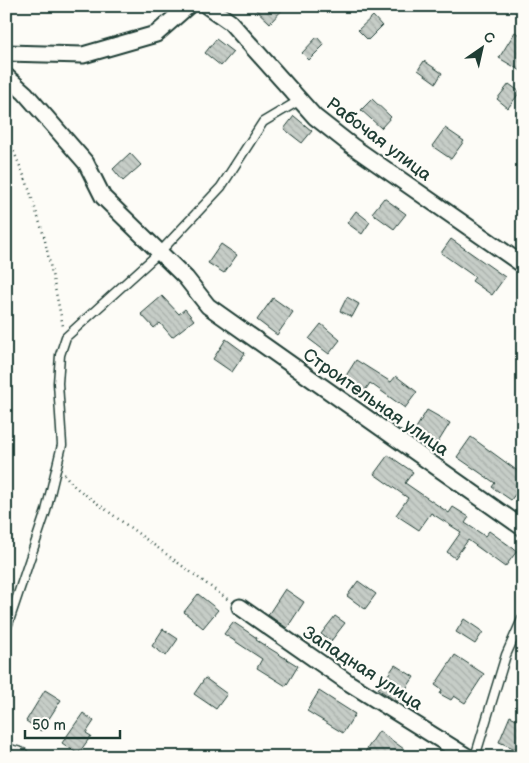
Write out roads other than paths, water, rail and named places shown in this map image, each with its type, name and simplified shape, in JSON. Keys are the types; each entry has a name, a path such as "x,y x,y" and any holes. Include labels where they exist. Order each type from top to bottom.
{"street":[{"path":"6,53 83,55 156,34 188,6"},
{"name":"Рабочая улица","path":"206,6 230,22 314,117 352,146 523,265"},
{"name":"Строительная улица","path":"6,76 25,93 86,163 103,197 186,278 208,306 523,528"},
{"name":"Западная улица","path":"240,608 349,683 468,757"},
{"path":"6,753 20,757"}],"lane":[{"path":"6,630 46,511 62,446 58,383 60,355 66,337 160,252 221,188 262,122 300,100"},
{"path":"475,757 506,655 523,617"}]}
